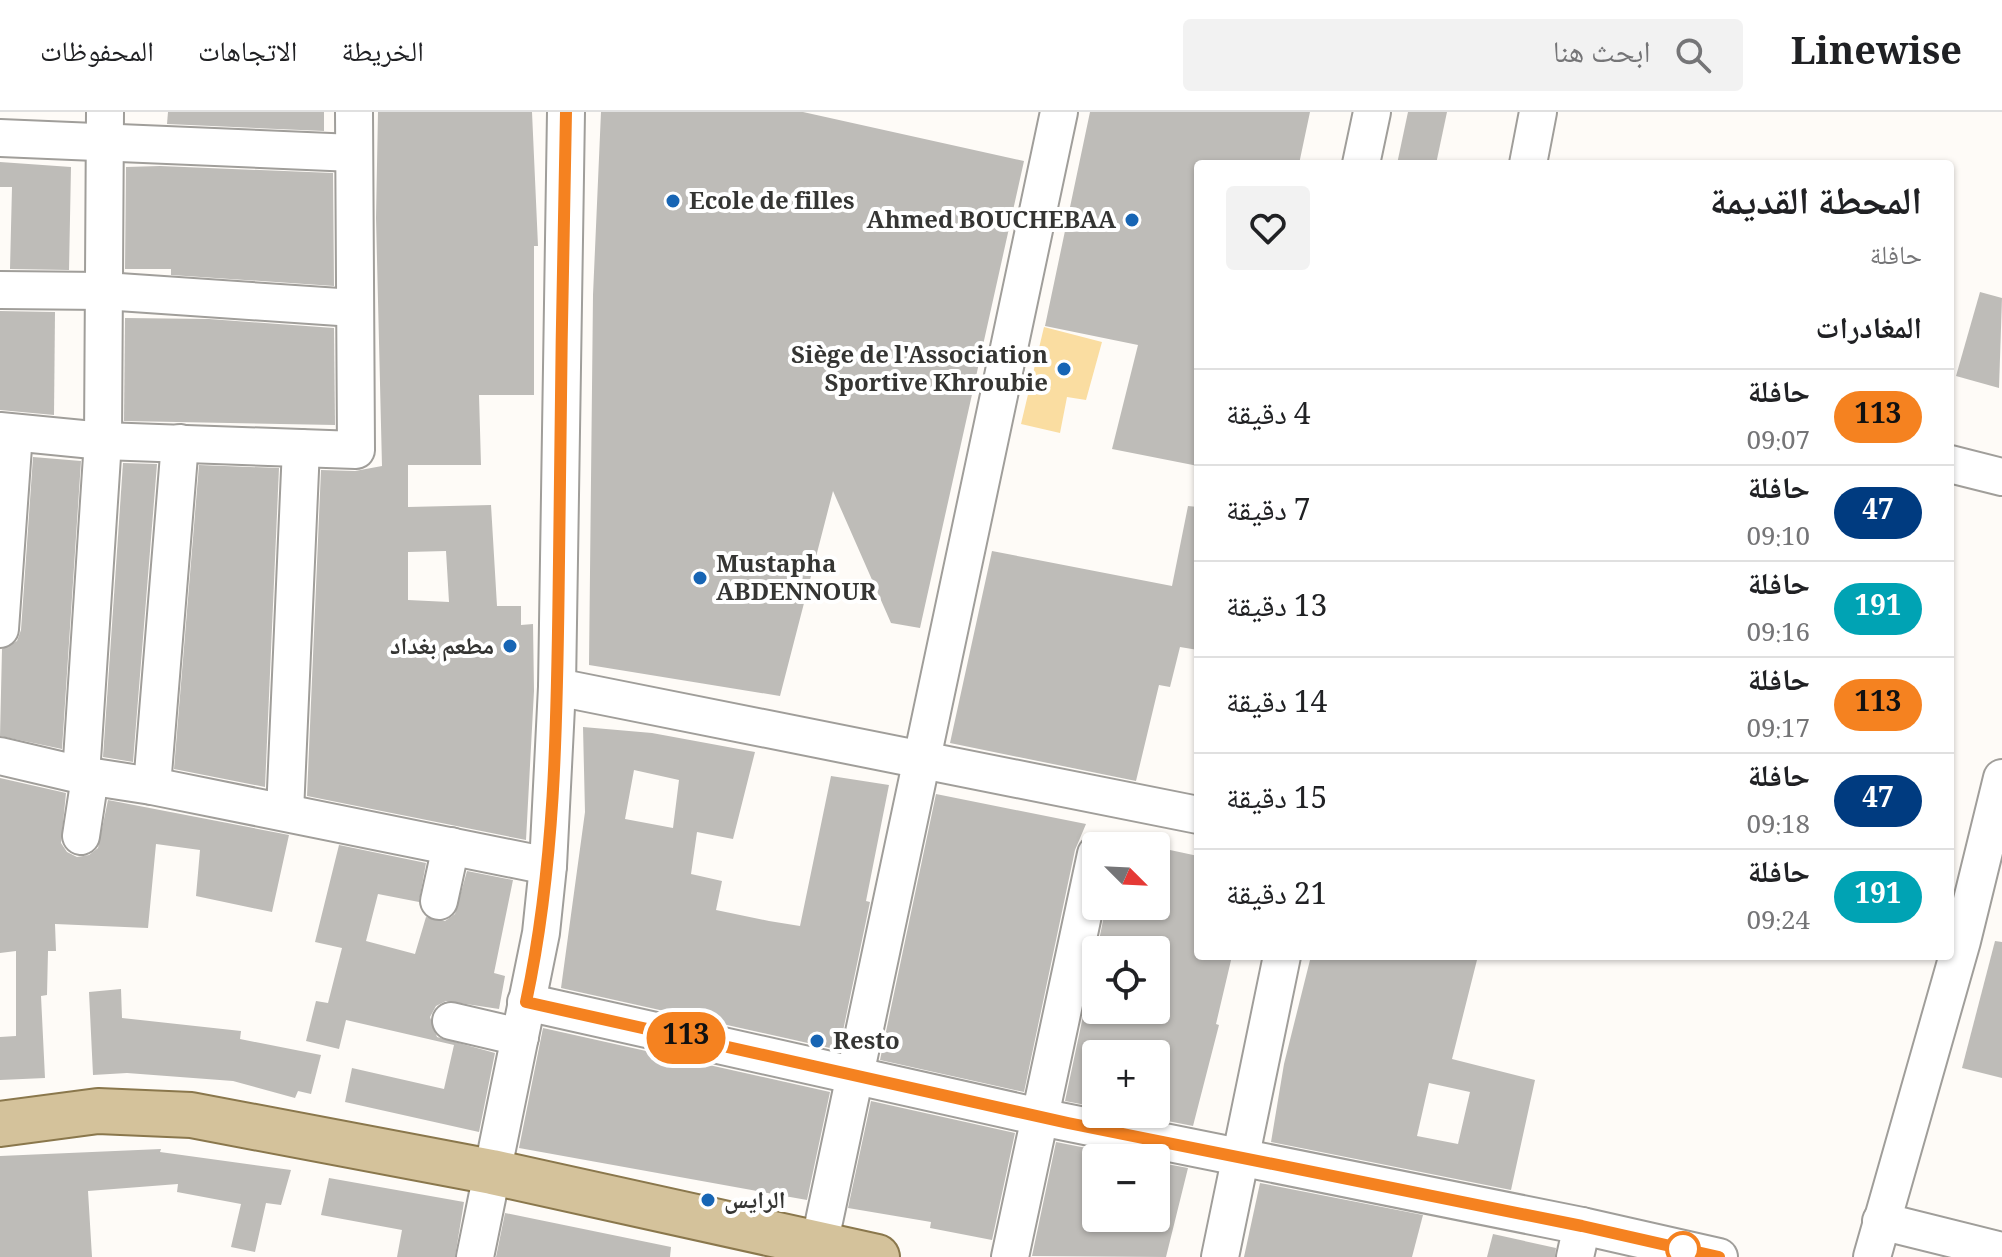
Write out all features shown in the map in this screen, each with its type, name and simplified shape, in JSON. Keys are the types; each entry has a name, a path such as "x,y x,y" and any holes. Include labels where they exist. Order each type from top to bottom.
{"main road":[{"path":"0,1124 98,1111 191,1115 492,1172 877,1257"}],"street":[{"path":"0,629 7,432 103,441 356,450 354,112"},
{"path":"475,1257 541,933 548,866 557,687 566,112"},
{"path":"819,1245 1059,112"},
{"path":"1362,160 1372,112"},
{"path":"1529,160 1538,112"},
{"path":"0,138 105,126 354,153"},
{"path":"81,836 103,441 105,126"},
{"path":"0,290 104,291 354,308"},
{"path":"152,786 180,443"},
{"path":"285,812 301,448"},
{"path":"1954,465 2002,477"},
{"path":"557,687 1194,814"},
{"path":"0,756 86,776 152,786 548,866"},
{"path":"1872,1257 1962,941 2002,778"},
{"path":"1101,832 1108,796"},
{"path":"439,901 451,846"},
{"path":"1010,1257 1082,920"},
{"path":"1220,1257 1281,960"},
{"path":"451,1021 523,1020 856,1076 1241,1159 1578,1241 1719,1257"},
{"path":"1881,1221 2002,1251"}],"shaded area":[{"name":"Siège de l'Association Sportive Khroubie","path":"1044,327 1102,342 1086,400 1067,397 1060,433 1021,424"}],"building":[{"path":"168,112 324,112 324,131 167,124"},
{"path":"378,112 532,112 538,246 534,246 534,395 479,395 481,465 408,465 408,507 491,505 497,606 521,606 521,625 533,624 534,691 526,840 307,796 321,470 355,471 382,466 376,218","holes":["446,551 449,602 408,600 408,552"]},
{"path":"601,112 803,112 1024,161 920,628 891,623 833,491 780,696 589,665 593,295"},
{"name":"Ahmed BOUCHEBAA","path":"1090,112 1310,112 1300,160 1194,160 1194,465 1112,449 1138,345 1045,326"},
{"path":"1408,112 1447,112 1437,160 1398,160"},
{"path":"0,162 71,167 69,270 10,269 12,187 0,187"},
{"path":"126,167 333,173 334,286 171,275 171,269 125,269"},
{"path":"1980,292 2002,298 1999,388 1956,376"},
{"path":"0,311 55,312 54,415 0,410"},
{"path":"125,318 209,319 334,328 335,425 124,421"},
{"path":"33,457 81,461 62,749 0,736 2,649 17,641 21,630"},
{"path":"123,463 157,464 133,762 103,757"},
{"path":"199,465 279,468 265,787 174,769"},
{"path":"1188,506 1194,507 1194,649 1180,647 1170,687 1159,685 1136,781 950,743 992,551 1172,586"},
{"path":"583,727 652,733 755,752 733,839 697,832 691,874 722,881 716,910 800,926 831,776 889,785 866,901 870,902 839,1050 561,988 585,812","holes":["634,770 679,780 673,828 625,819"]},
{"path":"0,778 66,793 61,843 67,852 77,857 89,855 98,848 108,800 289,835 272,912 196,896 200,850 156,844 148,928 55,924 56,951 48,951 47,995 41,996 45,1078 0,1080 0,1037 16,1036 16,951 0,953"},
{"path":"936,794 1086,824 1075,850 1024,1092 880,1060"},
{"path":"339,845 426,863 419,902 378,894 366,941 415,954 426,917 445,921 455,914 467,871 513,880 494,973 505,976 499,1009 446,1001 436,1006 430,1017 437,1037 495,1053 479,1132 345,1102 352,1068 444,1089 454,1045 346,1020 339,1049 306,1041 316,1001 328,1003 342,948 315,942"},
{"path":"1170,850 1194,855 1194,960 1231,960 1216,1024 1219,1025 1193,1126 1170,1121 1170,1040 1082,1040 1082,1104 1065,1101 1082,1021 1082,1024 1170,1024 1170,936 1100,936 1103,920 1170,920"},
{"path":"1995,941 2002,942 2002,1078 1962,1068"},
{"path":"1310,960 1477,960 1452,1059 1535,1080 1511,1190 1271,1142 1284,1064","holes":["1429,1083 1470,1092 1458,1144 1417,1136"]},
{"path":"121,989 122,1018 241,1031 240,1039 321,1055 311,1094 298,1091 295,1098 233,1081 127,1073 93,1075 89,992"},
{"path":"543,1028 830,1092 807,1200 519,1148"},
{"path":"871,1101 1015,1133 992,1240 930,1228 931,1222 848,1208"},
{"path":"1056,1142 1082,1147 1082,1232 1170,1232 1170,1165 1188,1168 1166,1257 1032,1256"},
{"path":"161,1149 160,1152 291,1170 281,1205 266,1203 255,1252 231,1247 241,1204 177,1192 178,1184 88,1191 92,1257 0,1257 0,1156"},
{"path":"329,1178 464,1202 455,1257 397,1257 402,1230 321,1215"},
{"path":"1260,1183 1423,1215 1412,1257 1244,1257"},
{"path":"505,1213 671,1247 670,1257 496,1257"},
{"path":"1493,1234 1556,1248 1555,1257 1487,1257"}],"bus line":[{"name":"113","path":"566,112 557,687 548,866 541,933 526,1002 1068,1123 1582,1226 1719,1257"}],"place":[{"name":"Ecole de filles","path":"673,201"},
{"name":"Ahmed BOUCHEBAA","path":"1132,220"},
{"name":"Siège de l'Association Sportive Khroubie","path":"1064,369"},
{"name":"Mustapha ABDENNOUR","path":"700,578"},
{"name":"مطعم بغداد","path":"510,646"},
{"name":"Resto","path":"817,1041"},
{"name":"الرايس","path":"708,1200"}]}
